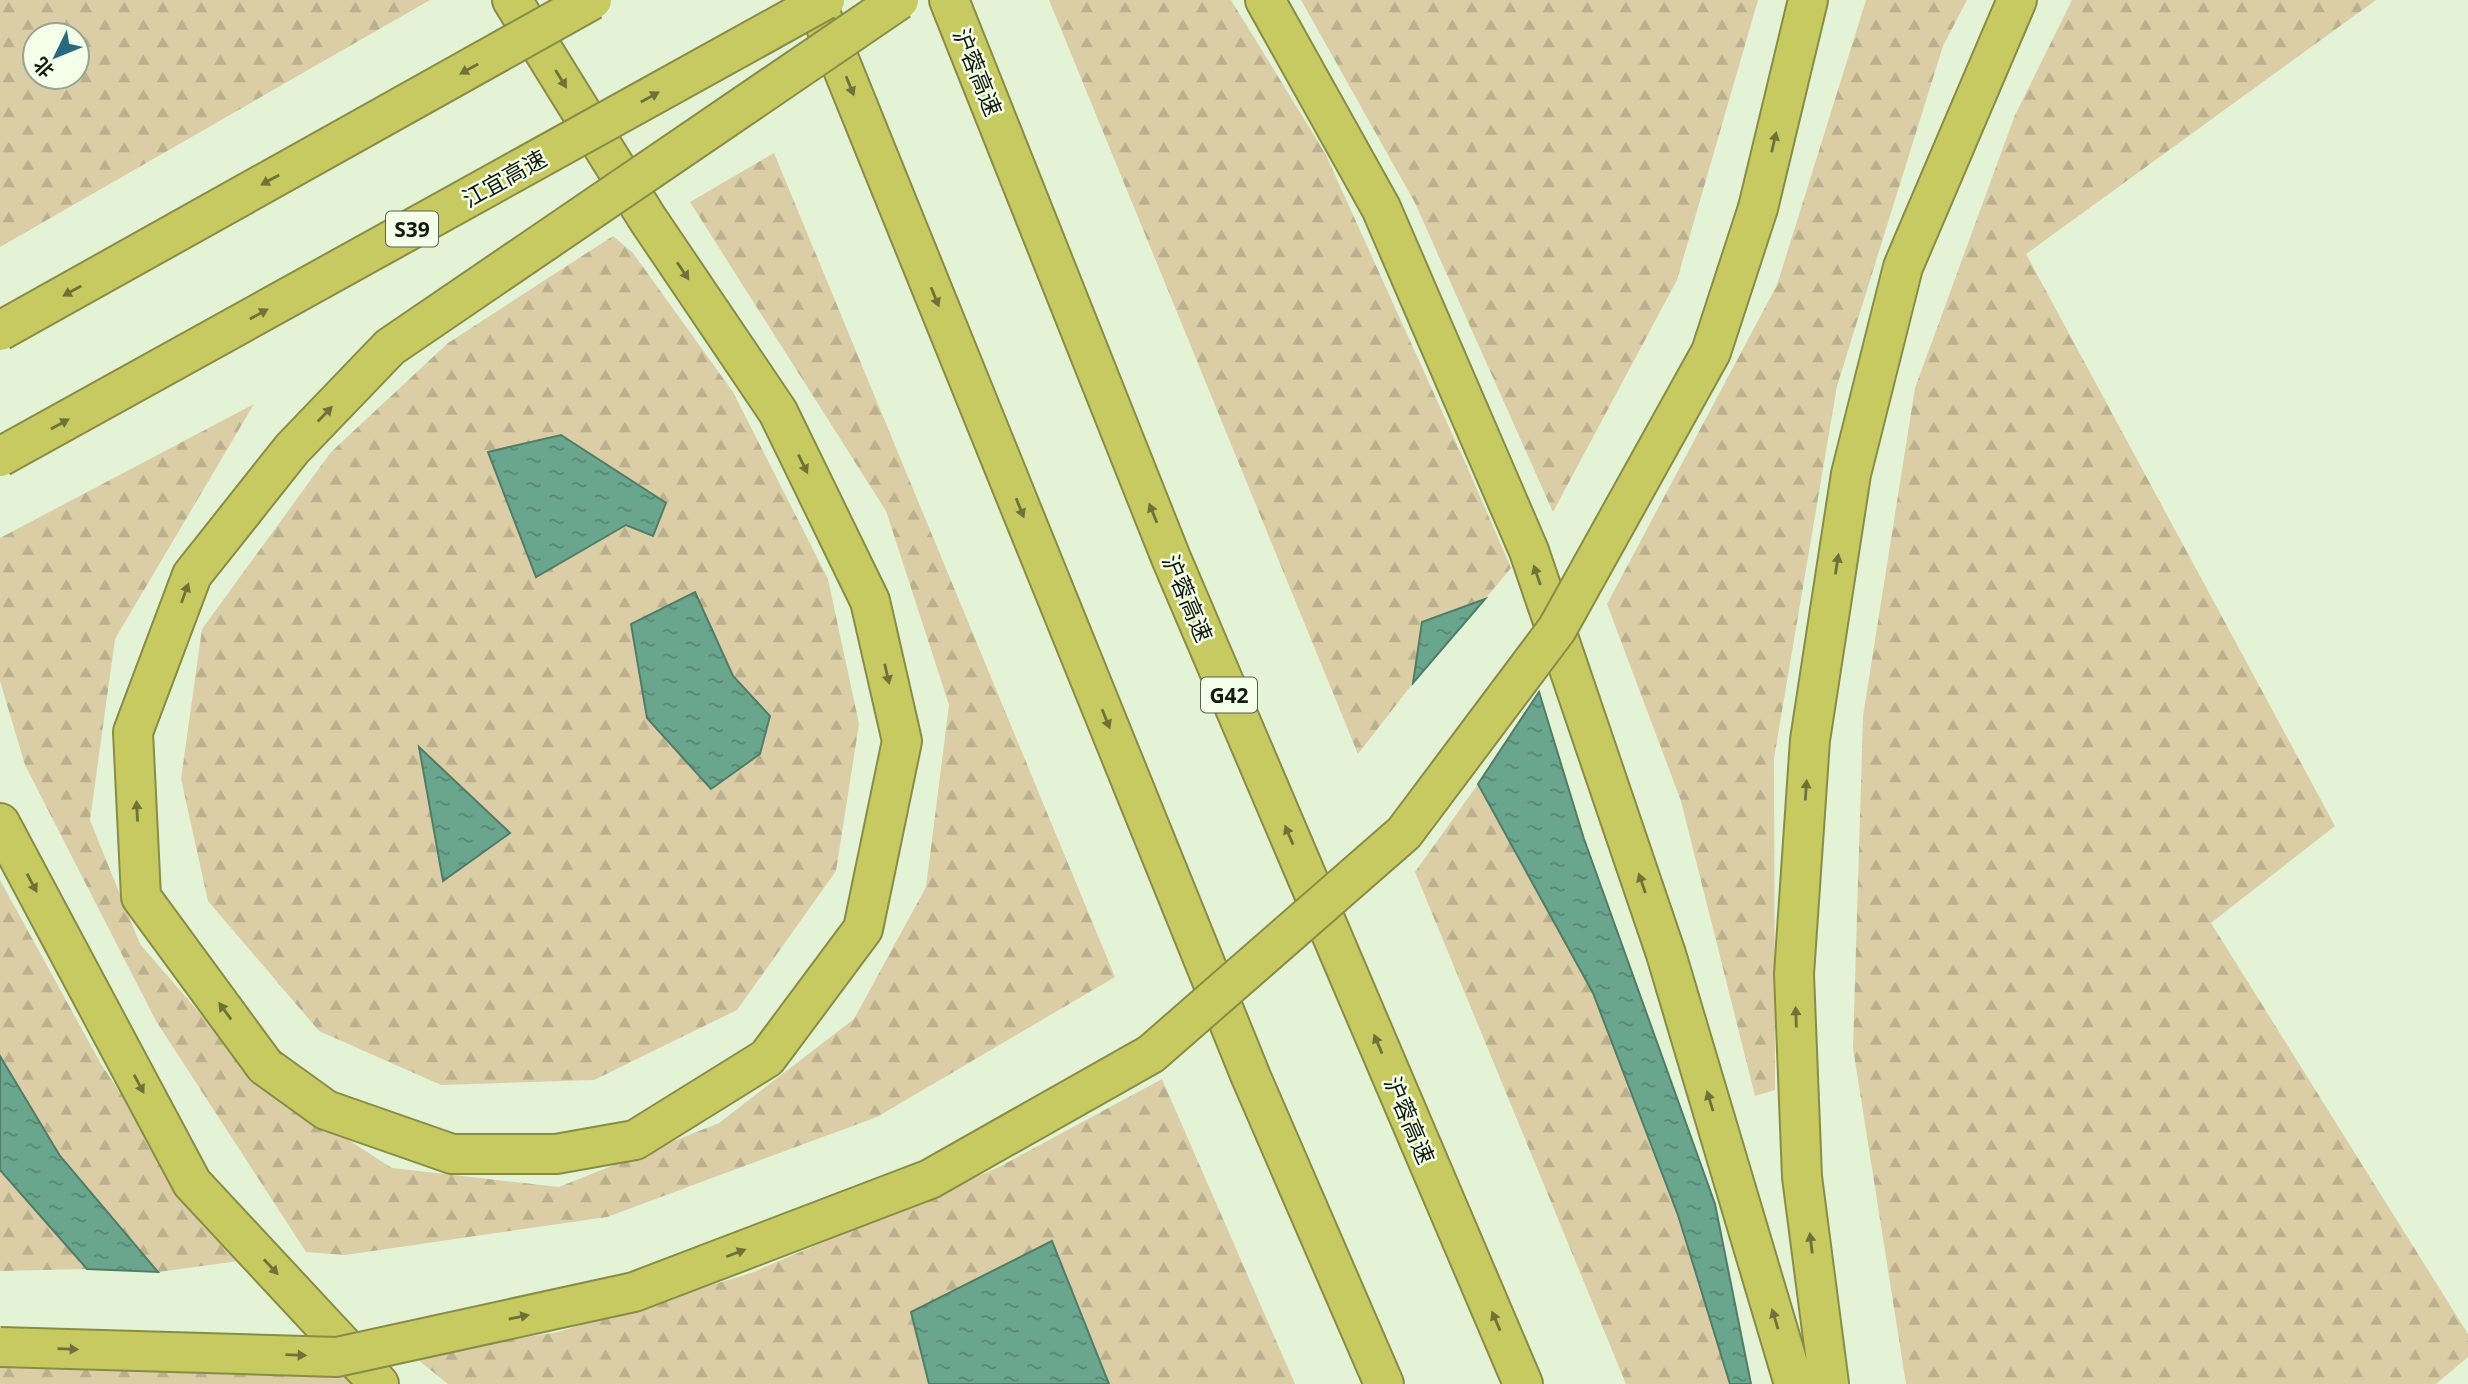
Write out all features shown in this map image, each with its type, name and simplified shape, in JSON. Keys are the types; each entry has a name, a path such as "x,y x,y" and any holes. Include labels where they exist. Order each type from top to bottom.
{"highway":[{"path":"512,0 647,218 778,412 870,601 902,741 863,929 767,1058 635,1140 556,1154 452,1154 326,1110 265,1066 141,897 134,732 192,575 292,449 390,348 899,0"},
{"path":"0,331 592,0"},
{"path":"815,0 1251,1077 1384,1384"},
{"name":"江宜高速","path":"0,457 825,0"},
{"name":"沪蓉高速","path":"949,0 1171,558 1523,1384"},
{"path":"1265,0 1381,208 1529,551 1666,954 1794,1384"},
{"path":"0,1347 337,1357 634,1292 930,1179 1151,1054 1404,833 1557,629 1711,352 1758,208 1808,0"},
{"path":"1829,1384 1802,1177 1794,974 1810,740 1851,474 1903,267 2017,0"},
{"path":"0,823 192,1183 379,1384"}],"green space":[{"path":"0,0 430,0 0,247"},
{"path":"1049,0 1231,0 1325,153 1511,568 1485,599 1422,622 1413,683 1358,754"},
{"path":"1301,0 1758,0 1677,280 1553,512 1415,203"},
{"path":"1866,0 1967,0 1943,46 1837,386 1774,758 1775,1090 1755,1096 1681,801 1607,604 1777,285"},
{"path":"2072,0 2376,0 2026,254 2335,826 2211,923 2468,1334 2468,1357 2436,1384 1906,1384 1853,1048 1863,716 1915,388 2015,115"},
{"path":"774,153 1115,977 877,1117 607,1217 345,1255 306,1252 156,1021 25,765 0,681 0,538 254,404 115,639 90,820 140,944 261,1084 392,1168 559,1187 719,1123 854,1019 926,887 949,705 886,511 690,202"},
{"path":"613,236 633,253 733,392 828,579 859,724 836,871 737,1010 594,1080 441,1085 319,1031 208,901 181,779 202,629 331,452 448,343","holes":["666,503 653,536 626,525","695,592 733,676 770,716 631,624"]},
{"path":"1478,784 1593,993 1678,1215 1730,1384 1626,1384 1415,872"},
{"path":"0,880 101,1064 218,1239 239,1261 158,1272 60,1156 0,1056"},
{"path":"1162,1079 1295,1384 1109,1384 1052,1241 911,1312 929,1384 448,1384 412,1355 558,1332 751,1273 997,1168"},
{"path":"0,1170 87,1269 0,1271"},
{"path":"0,1366 187,1373 342,1374 354,1384 0,1384"}],"water":[{"path":"561,435 666,503 653,536 626,525 536,577 488,452"},
{"path":"695,592 733,676 770,716 760,754 711,789 647,718 631,624"},
{"path":"1485,599 1413,683 1422,622"},
{"path":"1539,692 1584,839 1715,1204 1751,1384 1730,1384 1678,1215 1593,993 1478,784"},
{"path":"419,747 510,833 443,881"},
{"path":"0,1056 60,1156 158,1272 87,1269 0,1170"},
{"path":"1052,1241 1109,1384 929,1384 911,1312"}]}
